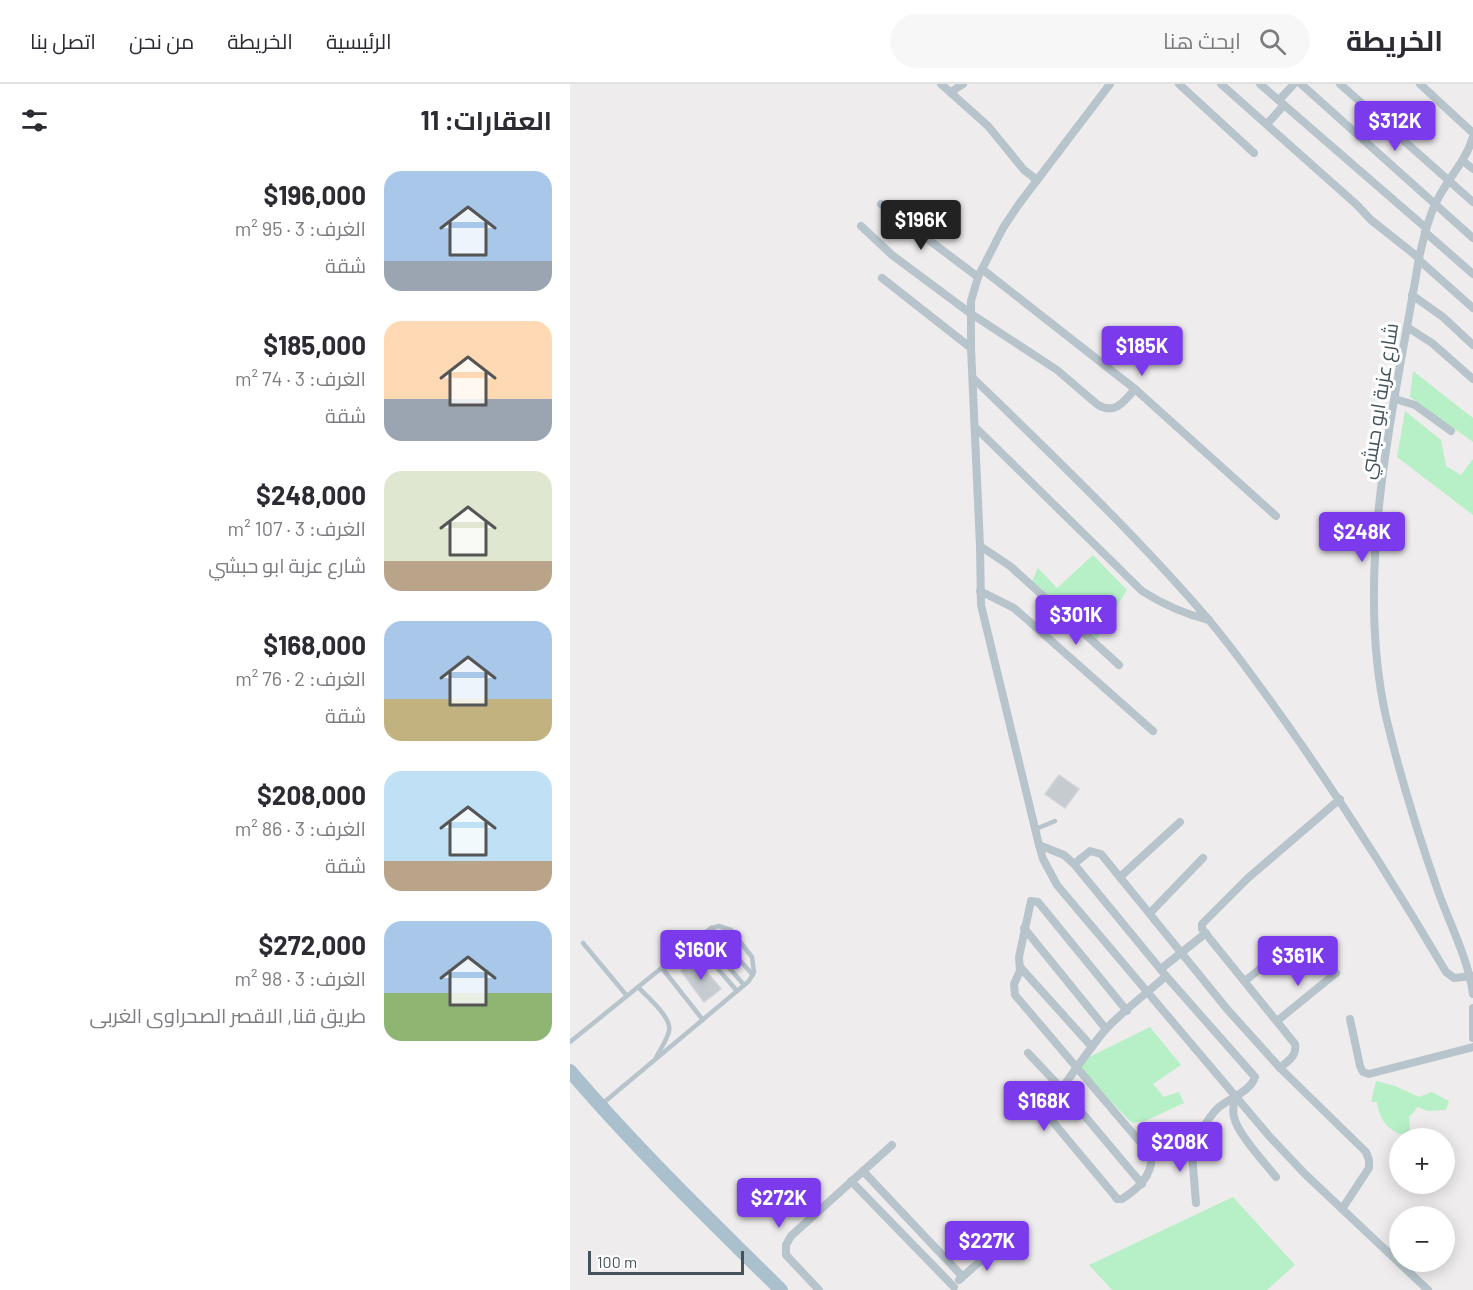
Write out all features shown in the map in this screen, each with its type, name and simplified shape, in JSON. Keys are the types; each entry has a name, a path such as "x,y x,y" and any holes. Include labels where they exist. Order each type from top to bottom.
{"main road":[{"path":"570,1071 600,1106 781,1290"}],"street":[{"path":"941,84 988,126 1024,170 1037,180"},
{"path":"951,92 963,84"},
{"path":"1110,84 1003,228 980,273 972,295 970,313 983,620 1035,830 1043,859 1057,885 1269,1137 1428,1290"},
{"path":"1179,84 1254,153"},
{"path":"1221,84 1357,204 1371,220 1419,259 1473,308"},
{"path":"1260,84 1473,274"},
{"path":"1267,124 1282,103 1301,84 1473,238"},
{"path":"1340,84 1473,202"},
{"path":"1420,84 1473,135"},
{"name":"شارع عزبة ابو حبشي","path":"1473,135 1463,161 1435,205 1425,230 1419,259 1380,500 1374,614 1378,664 1386,714 1412,812 1437,891 1471,976 1473,994"},
{"path":"1463,161 1473,169"},
{"path":"881,204 980,273 1134,389 1276,516"},
{"path":"861,226 892,255 970,313 1035,355 1106,409 1114,409 1121,404 1134,389"},
{"path":"882,278 971,348"},
{"path":"1412,295 1443,317 1473,345"},
{"path":"1407,327 1432,343 1473,379"},
{"path":"973,378 1077,479 1209,620 1341,799 1446,972 1454,978 1471,976"},
{"path":"1395,399 1415,405 1450,431"},
{"path":"975,427 1142,591 1178,611 1209,620"},
{"path":"980,546 1010,566 1119,665"},
{"path":"980,591 1014,608 1153,731"},
{"path":"1280,1068 1294,1056 1295,1044 1202,929 1202,924 1248,878 1341,799"},
{"path":"1120,877 1180,822"},
{"path":"1039,845 1058,852 1074,864 1255,1077 1254,1081 1235,1097 1220,1106 1191,1141 1152,1156"},
{"path":"1074,864 1085,853 1101,854 1227,1009 1280,1068 1366,1152 1369,1168 1342,1209"},
{"path":"1150,913 1203,858"},
{"path":"1092,1047 1021,968 1019,957 1029,904 1035,901 1127,1011"},
{"path":"1024,928 1106,1029"},
{"path":"1021,968 1014,984 1015,995 1078,1067 1152,1156 1151,1167 1142,1184 1122,1199 1114,1195 1050,1118 1050,1106 1078,1067 1092,1047 1106,1029 1147,992 1181,953 1206,933"},
{"path":"1245,981 1287,947"},
{"path":"1277,1021 1336,973"},
{"path":"1473,1008 1473,1038"},
{"path":"1350,1019 1360,1066 1363,1072 1369,1074 1473,1047"},
{"path":"1028,1053 1062,1089 1142,1184"},
{"path":"1235,1097 1233,1108 1238,1128 1276,1177"},
{"path":"1191,1141 1196,1203"},
{"path":"819,1290 786,1255 786,1245 791,1236 892,1145"},
{"path":"863,1171 962,1276"},
{"path":"852,1181 953,1289 962,1276 995,1248"}],"lane":[{"path":"1035,830 1055,821"},
{"path":"570,1042 711,928 724,927 734,933 754,960 753,975 744,985 600,1106"},
{"path":"711,928 753,975"},
{"path":"702,936 744,985"},
{"path":"694,941 737,991"},
{"path":"583,943 627,996"},
{"path":"662,968 703,1020"},
{"path":"638,987 669,1023 668,1034 655,1060"}],"green space":[{"path":"1413,371 1473,418 1473,442 1410,397"},
{"path":"1405,411 1441,440 1446,466 1461,475 1473,459 1473,515 1397,457"},
{"path":"1093,555 1127,590 1096,640 1032,581 1038,568 1057,588"},
{"path":"1150,1027 1181,1065 1153,1084 1164,1097 1179,1092 1184,1103 1145,1121 1132,1123 1075,1064"},
{"path":"1376,1081 1395,1086 1419,1097 1432,1092 1449,1101 1446,1110 1427,1111 1418,1107 1409,1117 1410,1128 1390,1128 1380,1115 1377,1102 1371,1102"},
{"path":"1233,1197 1295,1265 1267,1290 1112,1290 1089,1265"}],"building":[{"path":"1059,775 1079,789 1065,808 1045,794"},
{"path":"696,959 721,989 704,1002 681,971"}]}
